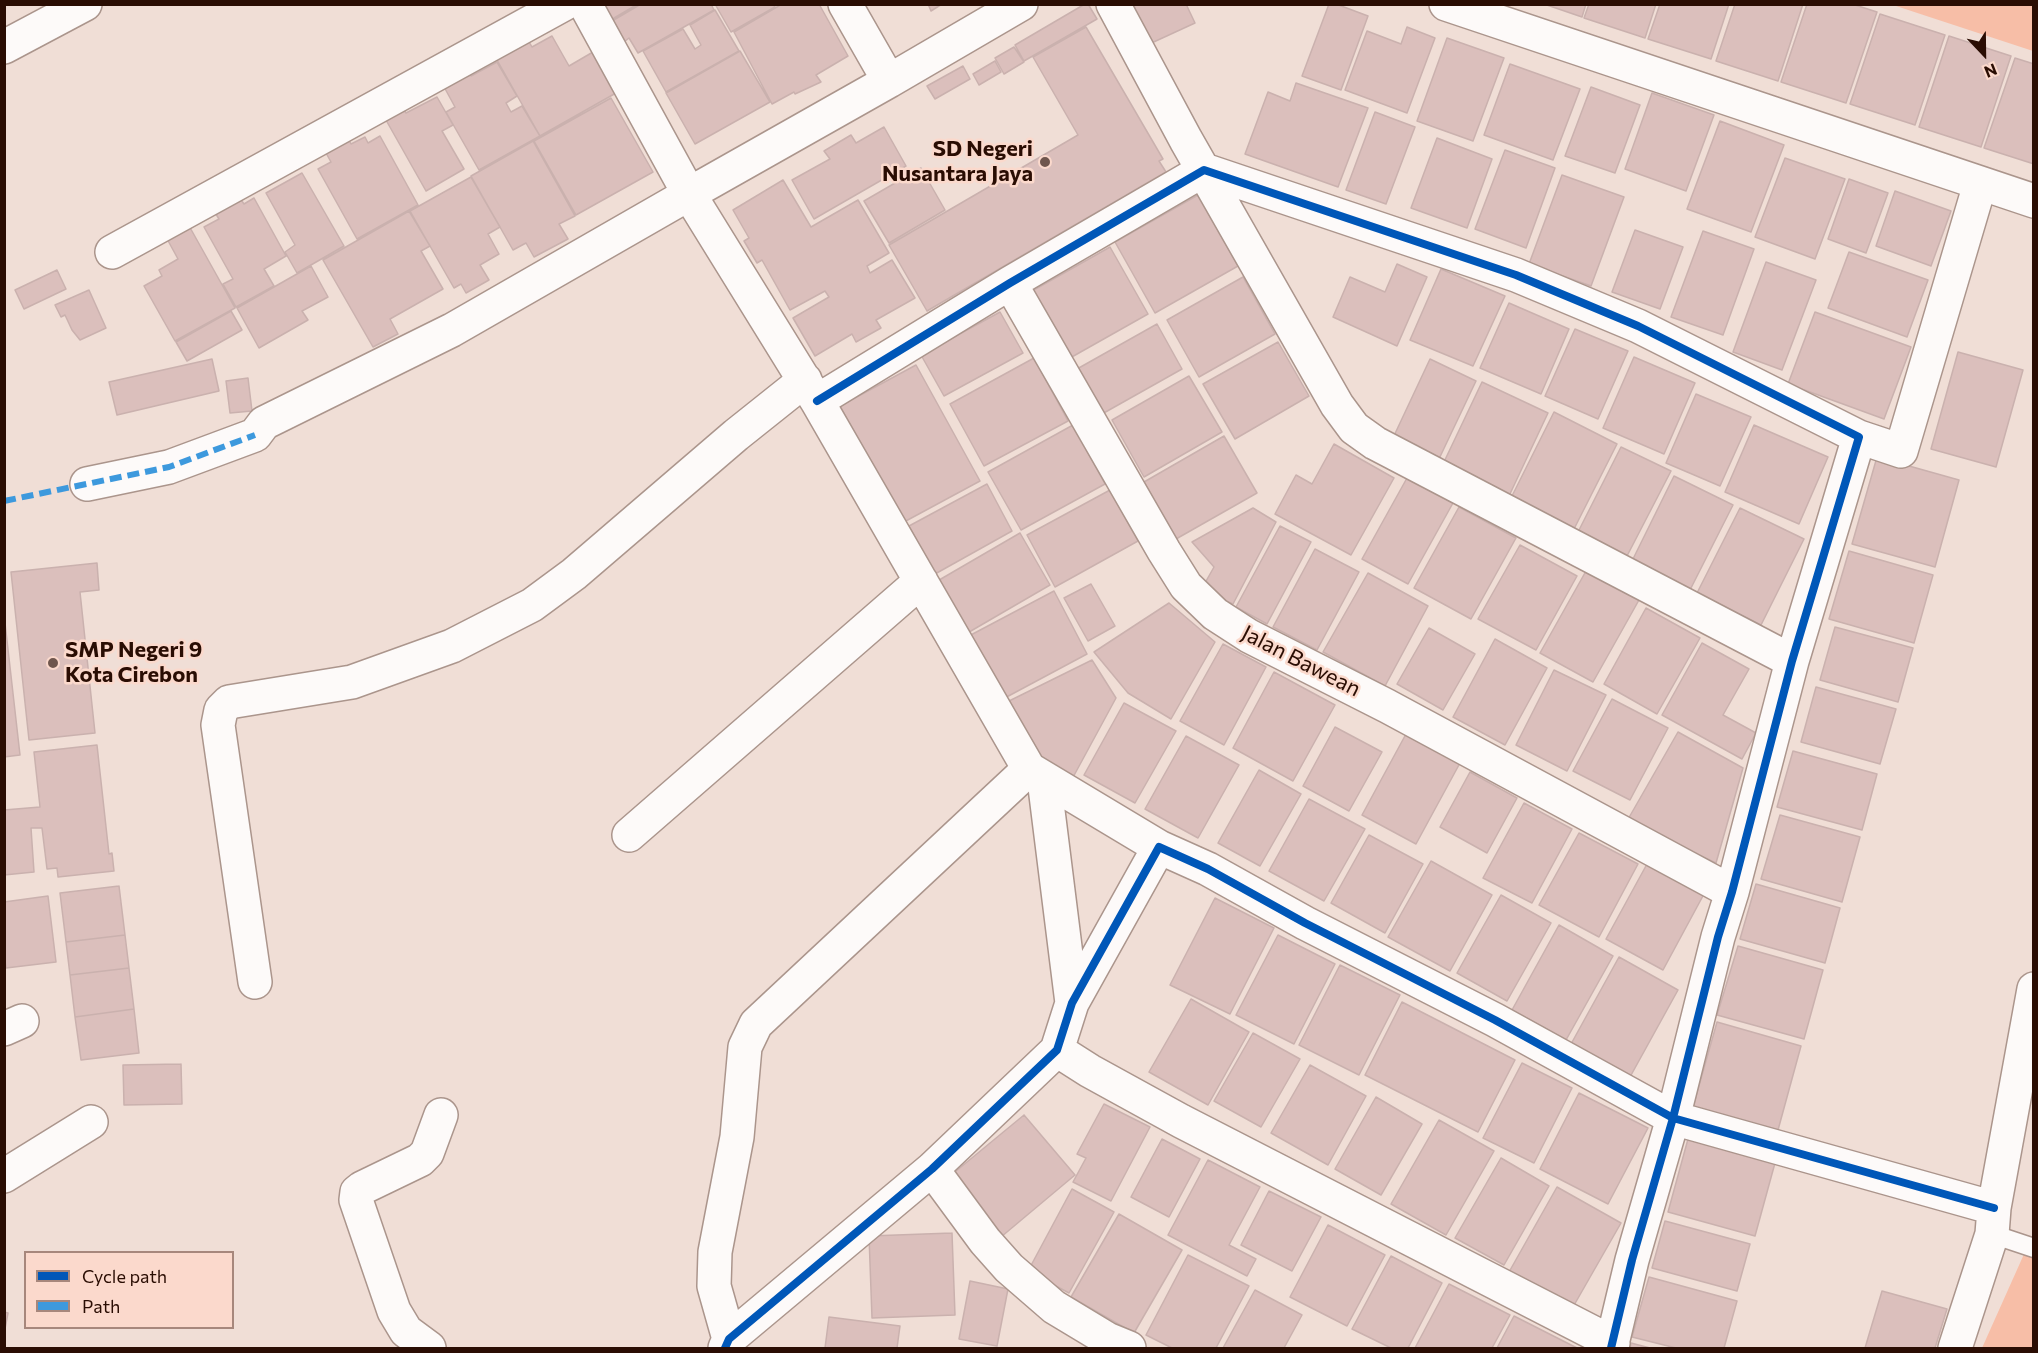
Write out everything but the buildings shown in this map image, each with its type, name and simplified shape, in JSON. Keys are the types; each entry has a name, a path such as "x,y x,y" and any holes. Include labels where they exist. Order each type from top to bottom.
{"street":[{"path":"4,47 85,4"},
{"path":"112,252 564,4"},
{"path":"585,4 689,194 811,391 921,581 1037,774 1072,1003"},
{"path":"845,4 889,81"},
{"path":"87,484 169,467 255,435 264,423 452,330 1021,4"},
{"path":"1113,4 1186,140 1337,405 1354,428 1374,443 1792,661"},
{"path":"1446,4 2034,201"},
{"path":"255,982 218,725 221,710 229,702 352,682 452,646 532,605 574,574 736,435 811,391 1011,284 1204,170 1516,275 1638,326 1859,437 1902,451 1980,184"},
{"name":"Jalan Bawean","path":"1011,284 1186,586 1215,614 1249,636 1398,711 1732,892"},
{"path":"1057,1050 1090,1071 1181,1121 1612,1346 1632,1260 1673,1118 1718,938 1792,661 1859,437"},
{"path":"629,835 921,581"},
{"path":"1037,774 1159,847 1208,869 1305,923 1495,1020 1673,1118 1993,1221"},
{"path":"1037,774 756,1024 745,1047 737,1137 715,1252 714,1286 727,1344 932,1169 1057,1050 1072,1003 1159,847"},
{"path":"1955,1348 1993,1221 2034,989"},
{"path":"429,1348 406,1330 394,1311 356,1200 357,1192 362,1188 420,1160 427,1153 441,1115"},
{"path":"4,1176 91,1122"},
{"path":"932,1169 985,1241 1009,1268 1054,1307 1107,1339 1129,1348"}],"lane":[{"path":"1993,1221 2034,1248"}],"shaded area":[{"path":"1893,5 2033,5 2033,51"},
{"path":"2033,1234 2033,1348 1982,1348"}],"marked path":[{"path":"4,501 169,467 255,435"}],"cycle path":[{"path":"817,401 1010,283 1204,170 1516,275 1638,326 1859,437 1792,661 1732,892 1718,937 1673,1118 1632,1260 1611,1348"},
{"path":"725,1348 729,1339 932,1169 1057,1050 1072,1003 1159,847 1208,869 1305,923 1495,1020 1673,1118 1994,1208"}],"place":[{"name":"SD Negeri Nusantara Jaya","path":"1045,162"},
{"name":"SMP Negeri 9 Kota Cirebon","path":"53,663"}]}
